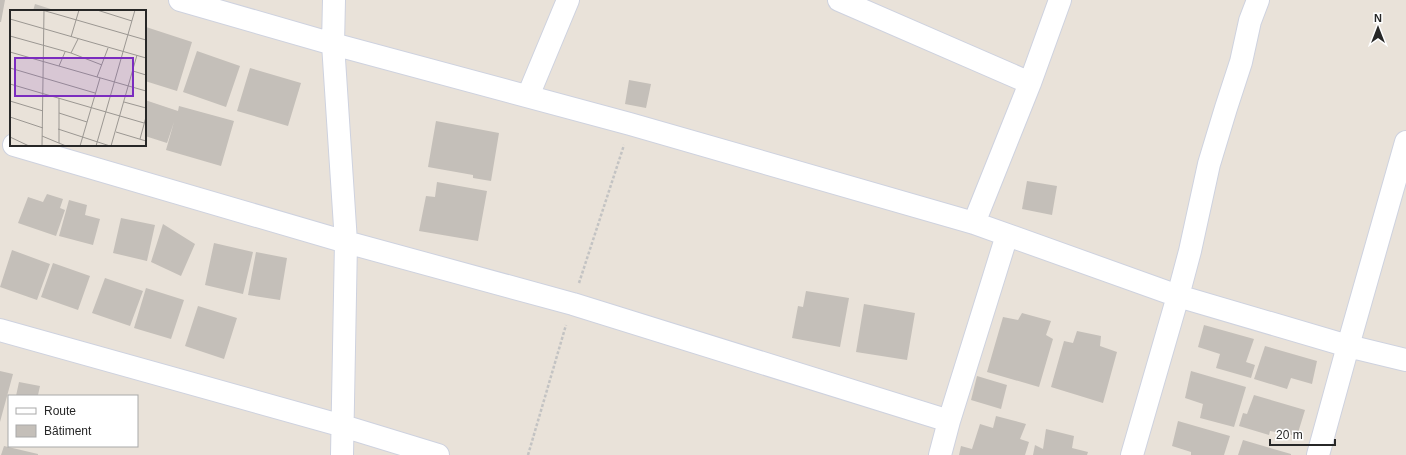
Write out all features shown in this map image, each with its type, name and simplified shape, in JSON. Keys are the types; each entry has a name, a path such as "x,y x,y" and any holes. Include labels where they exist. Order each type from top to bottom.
{"street":[{"path":"180,0 333,44 630,124 974,223 1178,296 1348,346 1406,360"},
{"path":"334,0 333,44 346,242 342,455"},
{"path":"528,96 568,0"},
{"path":"839,0 1030,84"},
{"path":"974,223 1030,84 1060,0"},
{"path":"1132,455 1190,251 1209,164 1242,62 1250,22 1258,0"},
{"path":"0,141 10,144"},
{"path":"15,146 346,242 573,304 949,421"},
{"path":"1318,455 1405,151"},
{"path":"940,455 949,421 1007,235"},
{"path":"0,330 343,426 438,455"}],"path":[{"path":"528,455 573,304 630,124"}],"building":[{"path":"0,0 5,0 1,22 0,22"},
{"path":"35,4 54,10 33,10"},
{"path":"146,27 192,42 177,91 146,81"},
{"path":"197,51 240,66 226,107 183,92"},
{"path":"250,68 301,83 288,126 237,111"},
{"path":"629,80 651,84 646,108 625,104"},
{"path":"146,100 178,111 179,106 234,121 221,166 166,150 174,122 167,143 146,136"},
{"path":"436,121 499,133 491,181 473,178 473,175 428,167"},
{"path":"1027,181 1057,186 1052,215 1022,209"},
{"path":"437,182 487,191 478,241 419,231 426,196 435,197"},
{"path":"47,194 63,199 60,208 65,210 56,236 18,223 28,197 43,202"},
{"path":"69,200 87,205 85,215 100,219 93,245 59,236"},
{"path":"121,218 155,225 147,261 113,253"},
{"path":"163,224 195,244 181,276 151,262"},
{"path":"214,243 253,252 243,294 205,285"},
{"path":"12,250 50,264 37,300 0,287"},
{"path":"256,252 287,258 280,300 248,295"},
{"path":"53,263 90,276 78,310 41,297"},
{"path":"105,278 143,291 130,326 92,313"},
{"path":"146,288 184,300 171,339 134,328"},
{"path":"806,291 849,298 840,347 792,338 798,306 803,307"},
{"path":"864,304 915,313 907,360 856,352"},
{"path":"198,306 237,318 224,359 185,346"},
{"path":"1022,313 1051,321 1046,335 1053,339 1039,387 987,372 1003,317 1018,320"},
{"path":"1204,325 1254,339 1246,362 1255,365 1251,378 1216,368 1220,354 1198,347"},
{"path":"1077,331 1101,336 1100,346 1117,352 1103,403 1051,387 1064,341 1073,343"},
{"path":"1265,346 1317,361 1312,384 1291,378 1287,389 1254,379"},
{"path":"0,371 13,374 0,422"},
{"path":"1191,371 1246,387 1234,427 1200,418 1203,404 1185,398"},
{"path":"977,376 1007,385 1001,409 971,400"},
{"path":"19,382 40,386 38,395 16,395"},
{"path":"1254,395 1305,410 1297,436 1270,431 1269,435 1239,426 1243,413 1247,414"},
{"path":"996,416 1026,424 1020,439 1029,442 1025,455 959,455 961,446 972,449 980,424 993,428"},
{"path":"1178,421 1230,436 1224,455 1191,455 1191,452 1172,446"},
{"path":"1046,429 1074,436 1072,448 1088,452 1087,455 1033,455 1035,445 1043,449"},
{"path":"1243,440 1291,454 1291,455 1238,455"},
{"path":"4,446 38,454 38,455 1,455"}]}
